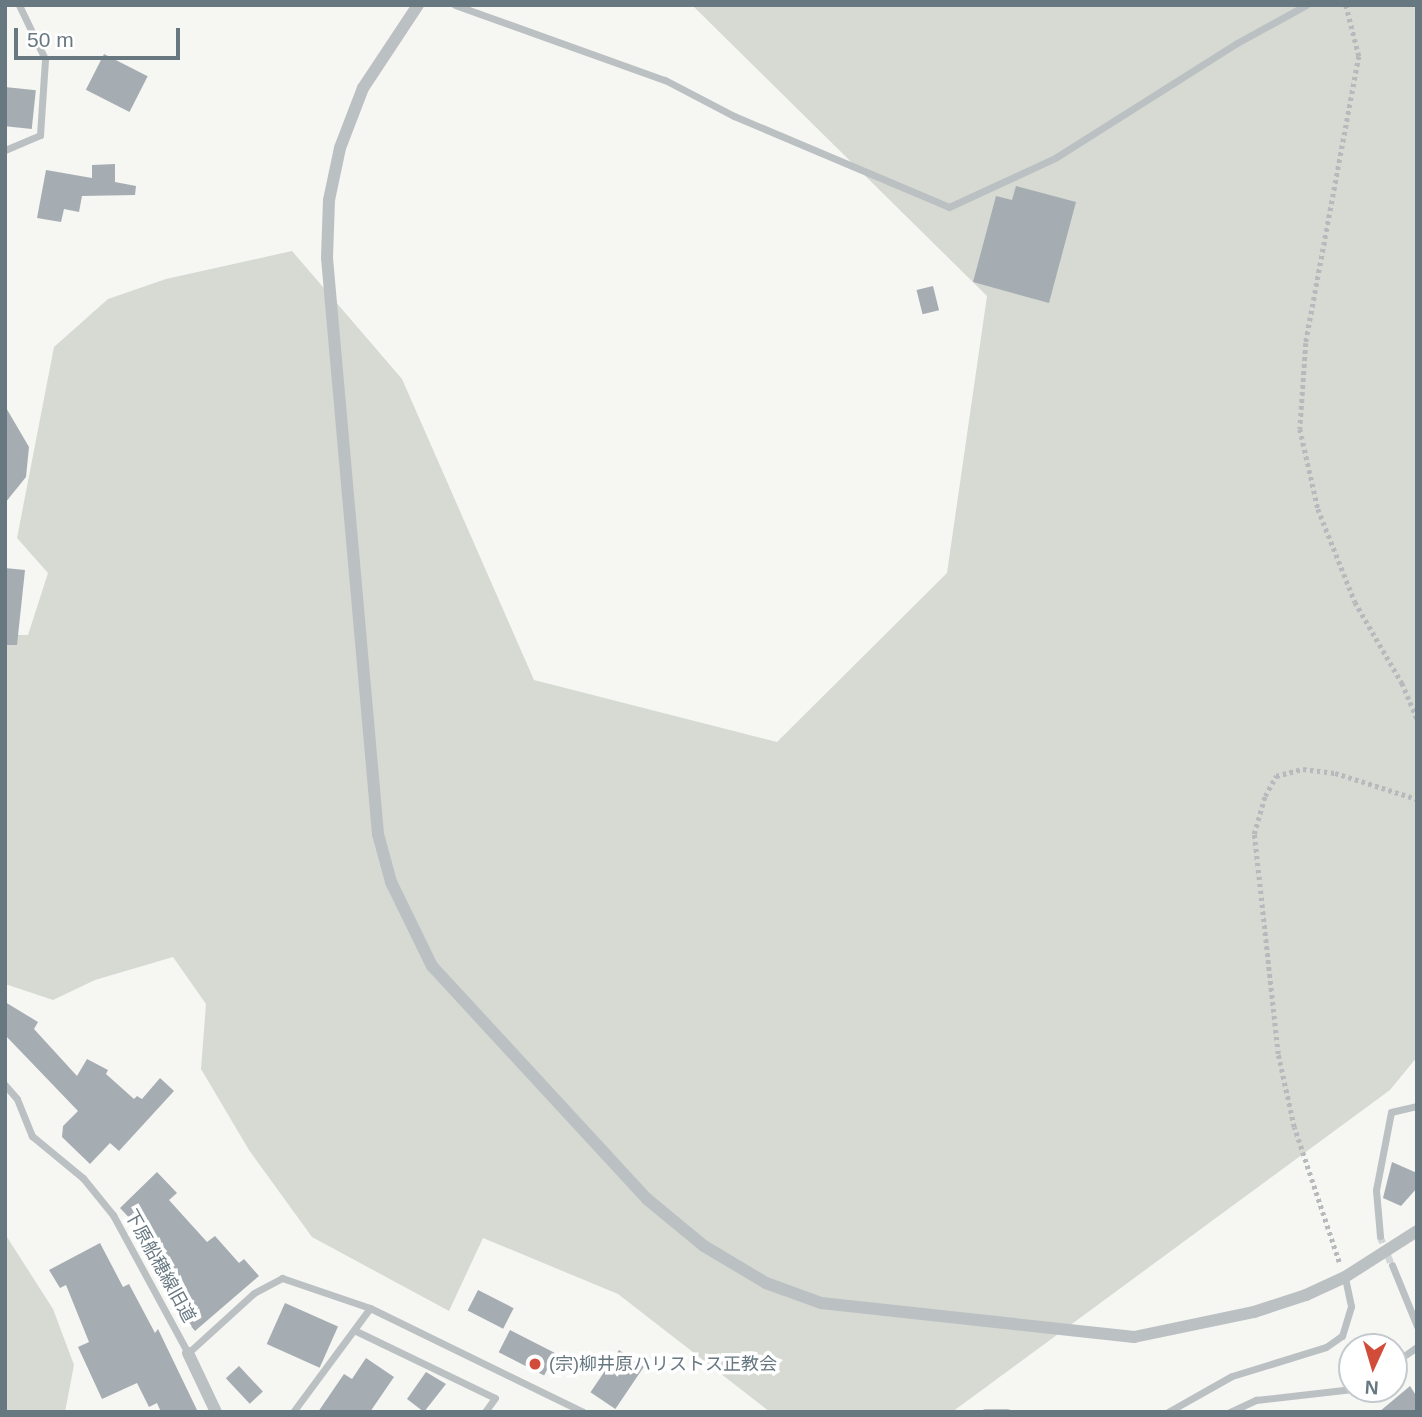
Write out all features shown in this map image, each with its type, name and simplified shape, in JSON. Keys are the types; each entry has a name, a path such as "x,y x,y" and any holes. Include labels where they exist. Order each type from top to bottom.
{"street":[{"path":"5,150 40,135 45,59 19,5"},
{"path":"418,5 363,88 340,148 330,200 327,258 369,773 391,882 432,966 647,1199 704,1245 766,1283 821,1303 904,1315 1134,1337 1254,1312 1345,1277 1417,1231"},
{"path":"455,5 665,80 734,116 949,207 1055,158 1237,43 1306,5"},
{"name":"下原船穂線旧道","path":"5,1085 17,1099 32,1136 83,1178 113,1215 188,1353 216,1412"},
{"path":"1380,1236 1376,1190 1391,1112 1417,1105"},
{"path":"1392,1265 1417,1326"},
{"path":"1168,1412 1232,1376 1326,1347 1342,1335 1351,1306 1345,1277"},
{"path":"188,1353 254,1293 282,1278 370,1308 583,1412"},
{"path":"293,1412 356,1331 370,1308"},
{"path":"356,1331 495,1398 485,1412"},
{"path":"1230,1412 1256,1400 1338,1391"},
{"path":"985,1412 1007,1412"}],"path":[{"path":"1346,5 1359,56 1306,343 1300,429 1318,509 1355,602 1402,683 1417,719"},
{"path":"1345,1277 1294,1127 1278,1055 1254,834 1265,796 1276,776 1303,769 1335,774 1417,799"}],"shaded area":[{"path":"692,5 1417,5 1417,1057 1390,1090 952,1412 770,1412 618,1294 483,1238 449,1311 312,1237 249,1150 201,1069 206,1004 173,957 95,980 53,1000 5,984 5,635 28,635 48,573 17,538 54,347 108,299 166,279 292,251 402,379 534,680 777,742 947,573 987,296"},
{"path":"5,1234 53,1309 74,1365 65,1412 5,1412"}],"building":[{"path":"104,54 148,76 129,112 86,90"},
{"path":"5,87 36,90 32,129 5,126"},
{"path":"115,164 115,182 136,186 135,195 82,196 79,212 64,209 61,222 37,218 46,170 92,178 92,165"},
{"path":"1016,186 1076,202 1049,303 973,282 996,196 1012,200"},
{"path":"933,286 939,310 923,314 917,290"},
{"path":"5,406 29,447 26,477 5,503"},
{"path":"5,568 25,570 17,645 5,645"},
{"path":"5,1002 38,1022 34,1029 77,1076 87,1059 108,1070 106,1074 134,1099 137,1096 142,1099 160,1078 174,1091 119,1151 110,1143 90,1164 62,1137 63,1126 78,1111 5,1035"},
{"path":"1392,1162 1417,1173 1417,1188 1401,1206 1383,1198"},
{"path":"157,1172 177,1193 169,1200 207,1242 215,1236 239,1263 244,1259 259,1276 195,1331 179,1312 187,1305 156,1269 168,1259 120,1208"},
{"path":"100,1243 123,1287 129,1284 155,1333 158,1329 198,1412 161,1412 157,1403 149,1407 137,1383 102,1399 78,1347 89,1342 66,1285 60,1288 49,1270"},
{"path":"478,1290 514,1308 503,1329 468,1310"},
{"path":"285,1303 338,1327 320,1368 267,1344"},
{"name":"(宗)柳井原ハリストス正教会","path":"510,1330 555,1353 544,1375 499,1352"},
{"path":"619,1350 644,1367 615,1409 590,1392"},
{"path":"366,1358 394,1377 370,1412 318,1412 344,1374 352,1379"},
{"path":"239,1366 263,1392 250,1404 226,1378"},
{"path":"426,1372 446,1384 424,1412 407,1399"},
{"path":"1410,1386 1417,1397 1417,1412 1379,1412 1390,1403 1408,1403"}],"tunnel":[{"path":"1380,1236 1392,1265"}],"place":[{"name":"(宗)柳井原ハリストス正教会","path":"535,1364"}]}
